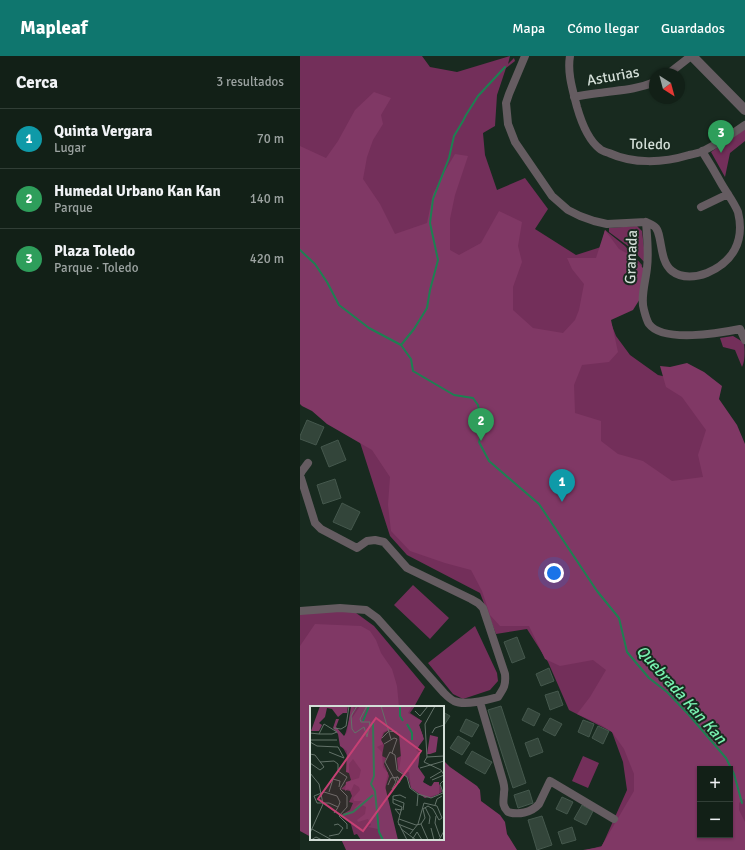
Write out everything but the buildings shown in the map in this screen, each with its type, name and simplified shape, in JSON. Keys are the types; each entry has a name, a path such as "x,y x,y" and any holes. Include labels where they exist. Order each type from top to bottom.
{"street":[{"name":"Granada","path":"525,56 506,104 508,124 515,142 552,196 568,210 580,216 607,224 646,222 648,260 643,292 643,309 649,324 659,332 680,335 721,333 743,327 745,340"},
{"name":"Toledo","path":"570,56 569,61 574,97 588,136 600,149 618,157 651,161 675,159 702,151 718,143 745,125"},
{"path":"676,68 692,56 745,110"},
{"name":"Asturias","path":"574,97 626,90 649,84"},
{"path":"646,222 652,224 658,231 662,252 666,263 672,271 680,275 694,277 718,268 727,262 734,253 741,238 738,212 702,151"},
{"path":"701,207 728,194"},
{"path":"300,611 340,608 366,610 377,618 444,693 452,700 457,702 480,702 498,697 506,681 483,608 478,603 407,568 384,542 375,540 367,541 357,548 321,529 315,523 300,475 308,463"},
{"path":"480,702 503,781 504,809 508,812 522,813 537,807 550,781 614,818"}],"shaded area":[{"path":"300,56 422,56 430,67 457,72 510,56 508,64 514,58 515,61 506,68 497,95 495,126 483,133 485,155 497,190 525,178 548,209 535,229 576,255 601,247 605,230 625,246 642,265 637,301 609,318 616,336 630,355 658,375 684,381 745,468 745,850 586,850 602,846 627,790 623,762 612,732 569,710 548,662 527,629 496,634 480,593 407,555 390,536 357,433 300,398"},
{"path":"374,92 391,98 381,115 383,124 373,140 367,157 363,179 380,204 395,234 427,223 433,194 455,154 468,156 455,195 450,219 450,250 459,255 481,243 499,211 522,222 518,246 522,262 513,287 513,310 533,328 563,333 575,320 579,310 584,284 572,269 567,258 596,258 605,230 619,249 630,255 643,268 643,294 633,310 611,320 618,352 609,362 582,365 574,385 575,413 601,421 601,441 618,454 643,461 672,481 703,477 698,455 706,430 682,397 666,387 660,366 670,367 687,363 704,372 722,386 719,399 737,425 745,444 745,801 744,799 739,803 739,810 745,822 745,850 583,850 601,847 634,791 634,774 624,749 612,732 577,714 590,697 606,670 593,660 560,666 545,659 529,626 500,626 490,615 482,591 471,570 410,551 391,531 388,505 390,477 372,450 327,424 312,411 300,404 300,146 326,158 338,141 355,110"},
{"path":"745,128 745,141 730,153 725,177 711,152"},
{"path":"637,226 642,231 646,264 632,249 609,232 609,228"},
{"path":"733,336 744,344 744,362 742,367 735,350 723,347 720,338"},
{"path":"413,585 449,618 430,639 394,605"},
{"path":"352,610 374,626 425,687 415,706 310,706 300,823 300,613"},
{"path":"315,624 361,626 370,631 376,640 381,653 392,669 397,686 399,706 310,706 310,836 300,831 300,646"},
{"path":"475,626 497,673 498,681 490,690 463,699 453,694 428,663"},
{"path":"583,756 599,763 588,788 572,781"},
{"path":"444,761 477,786 480,790 481,801 500,815 505,822 507,834 517,850 346,850 341,840 444,840"}],"waterway":[{"path":"401,345 414,329 427,308 438,260 430,223 433,199 449,158 454,136 478,96 505,67"},
{"name":"Quebrada Kan Kan","path":"300,250 315,264 327,282 339,305 369,328 401,345 411,359 413,371 454,395 473,398 478,405 483,430 479,442 489,461 539,504 597,591 619,618 627,652 649,678 667,692 689,715 726,758 734,774 742,803"}],"place":[{"name":"Plaza Toledo","path":"721,153"},
{"name":"Humedal Urbano Kan Kan","path":"481,441"},
{"name":"Quinta Vergara","path":"562,502"}]}
